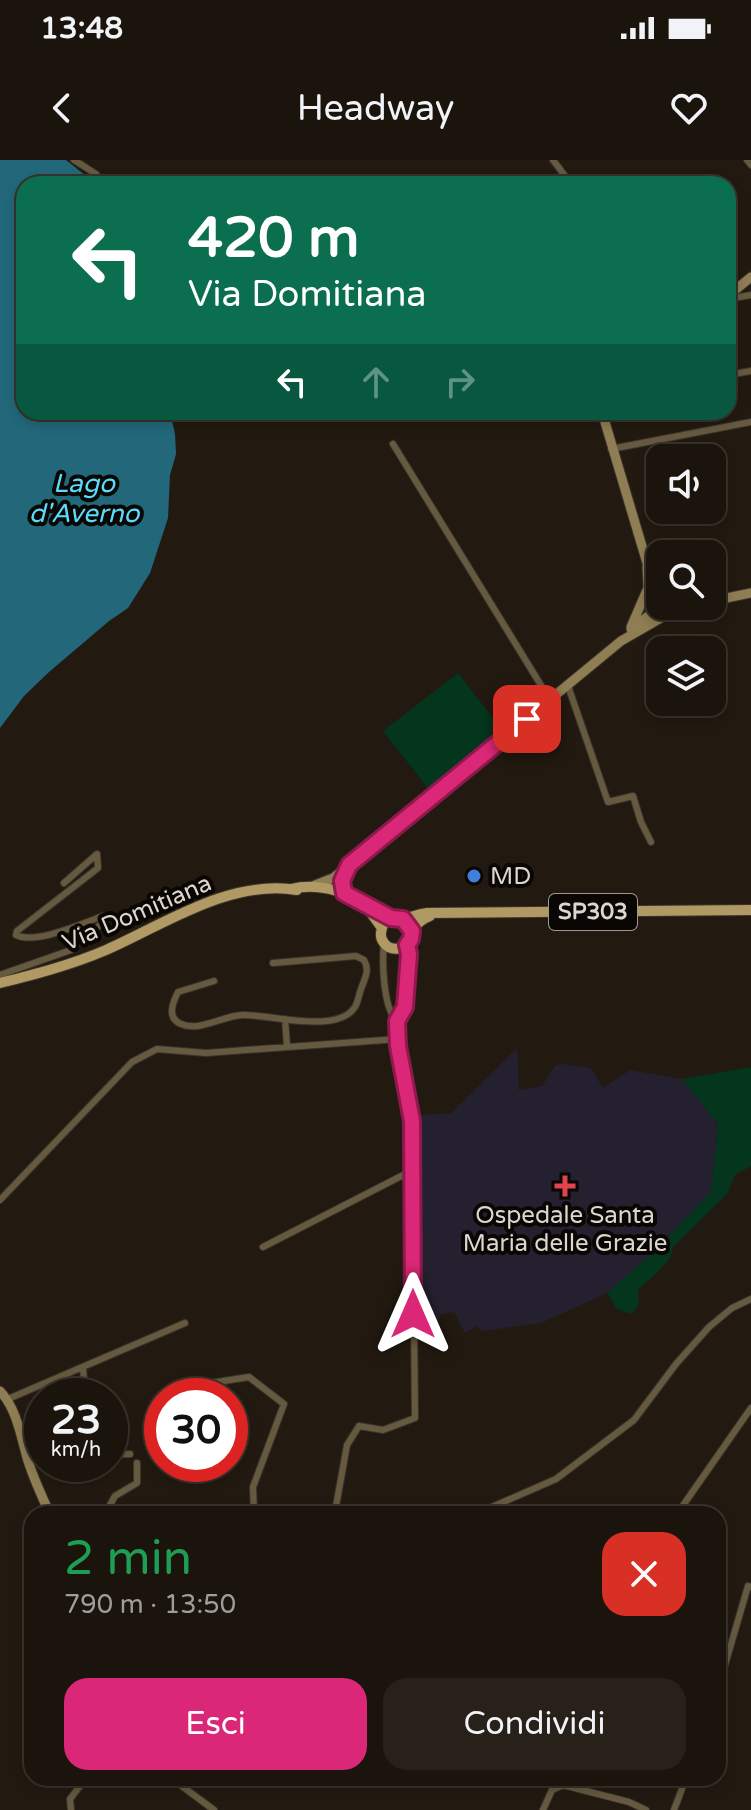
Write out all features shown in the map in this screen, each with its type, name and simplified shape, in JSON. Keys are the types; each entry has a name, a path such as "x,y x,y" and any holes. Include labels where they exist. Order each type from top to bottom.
{"main road":[{"name":"Via Domitiana","path":"291,889 311,886 333,889 392,917"},
{"name":"Via Domitiana","path":"0,983 76,962 226,896 261,890 333,889 369,909 382,928"},
{"name":"SP303","path":"435,914 751,910"},
{"path":"435,914 420,922 412,931 407,945 399,949 390,948 384,943 382,928 392,917 435,914"},
{"path":"392,917 412,931"}],"street":[{"path":"74,160 97,176"},
{"path":"553,160 565,176"},
{"path":"559,167 565,160"},
{"path":"747,160 751,165"},
{"path":"736,291 751,277"},
{"path":"604,420 646,560"},
{"path":"611,449 751,422"},
{"path":"393,444 550,700"},
{"path":"726,598 751,593"},
{"path":"621,641 646,604"},
{"path":"628,631 646,619"},
{"path":"642,628 649,620"},
{"path":"333,889 349,865 621,641 654,620"},
{"path":"568,686 608,802 633,796 651,842"},
{"path":"0,975 71,950 107,919 103,916 58,932 23,939 16,935 24,925 98,868 97,854 64,883"},
{"path":"333,889 342,881 349,865"},
{"path":"384,943 382,960 388,1004 391,1016 397,1021"},
{"path":"336,1506 347,1445 359,1426 383,1430 415,1418 412,1121 397,1021 405,1007 407,945"},
{"path":"214,981 178,992 171,1004 176,1020 190,1025 241,1015 322,1021 345,1015 355,1007 367,966 364,960 356,956 273,963"},
{"path":"285,1019 287,1046"},
{"path":"0,1200 142,1055 157,1049 206,1053 398,1039"},
{"path":"263,1247 413,1170"},
{"path":"494,1506 556,1479 634,1420 676,1364 709,1327 732,1308 751,1299"},
{"path":"8,1399 185,1323"},
{"path":"83,1367 84,1378"},
{"path":"243,1378 249,1377 284,1404 253,1487 254,1506"},
{"path":"0,1391 8,1399 29,1465 47,1506"},
{"path":"683,1506 751,1408"},
{"path":"109,1506 115,1496 137,1483 137,1463"},
{"path":"726,1662 748,1586 751,1587"},
{"path":"71,1810 70,1799 80,1786"},
{"path":"182,1786 214,1810"},
{"path":"543,1810 552,1790 561,1786"},
{"path":"567,1786 629,1802 646,1810"},
{"path":"674,1810 683,1786"}],"shaded area":[{"name":"Ospedale Santa Maria delle Grazie","path":"517,1048 519,1090 542,1086 555,1066 564,1064 591,1068 603,1088 630,1070 682,1079 718,1124 711,1192 648,1257 607,1293 541,1323 482,1331 477,1326 465,1333 454,1312 440,1315 439,1323 416,1324 414,1195 420,1179 419,1115 451,1113"}],"green space":[{"path":"458,673 503,731 431,792 383,731"},
{"path":"751,1067 751,1166 735,1175 727,1194 672,1248 665,1264 638,1290 636,1309 630,1314 617,1309 607,1293 648,1257 711,1192 718,1124 682,1079"}],"water":[{"name":"Lago d'Averno","path":"0,160 66,160 86,176 16,176 16,420 172,420 176,454 170,475 168,518 150,573 128,608 49,672 24,696 0,728"}],"place":[{"name":"MD","path":"474,876"},
{"name":"Ospedale Santa Maria delle Grazie","path":"565,1186"}],"route":[{"path":"413,1314 412,1121 398,1046 397,1021 405,1007 407,945 412,931 403,919 382,914 344,893 341,885 349,865 527,719"}]}
